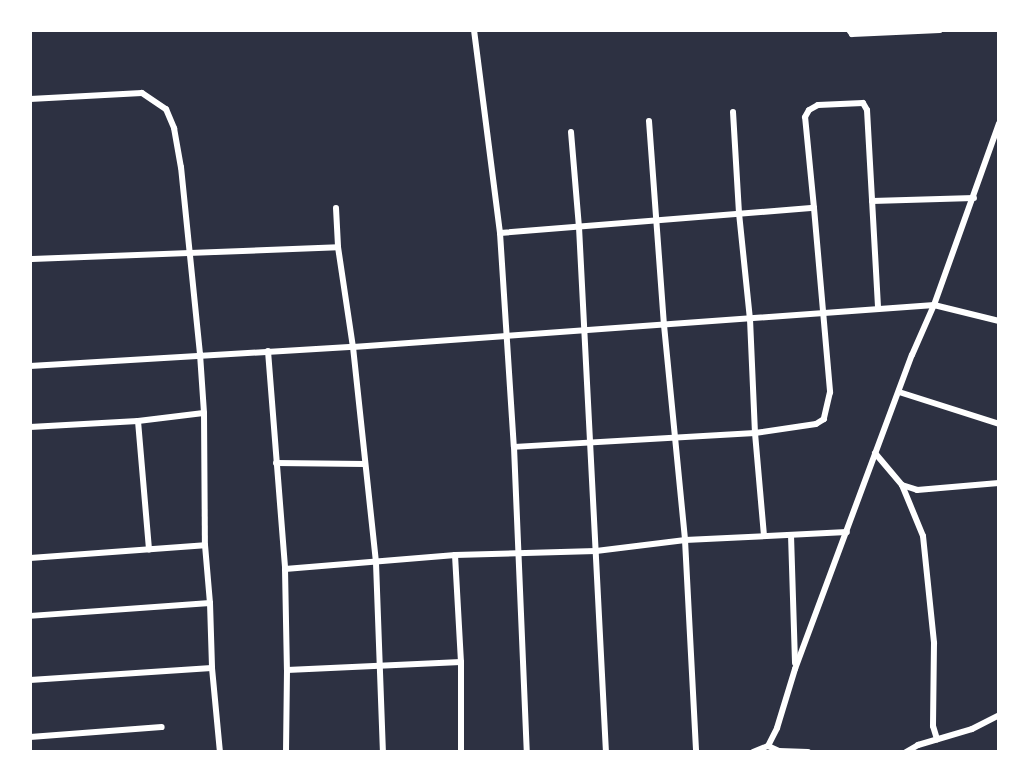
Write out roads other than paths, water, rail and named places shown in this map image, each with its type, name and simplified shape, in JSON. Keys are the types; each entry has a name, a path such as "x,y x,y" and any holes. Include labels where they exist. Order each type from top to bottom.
{"street":[{"path":"474,30 500,233 514,447 527,752"},
{"path":"849,30 852,34 940,30"},
{"path":"30,99 142,93 166,109 174,129 191,253 200,354 204,414 205,545 212,668 220,752"},
{"path":"514,447 755,433 816,424 824,419 831,392 805,117 809,110 818,105 855,102 863,103 867,110 878,307"},
{"path":"733,112 739,213 750,319 755,433 764,536"},
{"path":"649,122 664,325 677,437 685,540 696,752"},
{"path":"753,752 768,746 777,728 795,669 974,198 999,123"},
{"path":"571,132 585,329 606,752"},
{"path":"872,201 974,198"},
{"path":"336,208 338,247 353,347 376,563 383,752"},
{"path":"500,233 655,218 814,208"},
{"path":"32,259 338,247"},
{"path":"30,366 200,354 353,347 750,319 878,307 934,305 999,321"},
{"path":"268,351 285,569 288,670 286,752"},
{"path":"899,392 999,424"},
{"path":"30,427 138,421 204,414"},
{"path":"138,421 149,550"},
{"path":"876,453 902,485 923,536 934,643 933,726 937,739"},
{"path":"276,463 365,464"},
{"path":"902,485 917,490 999,483"},
{"path":"285,569 455,555 596,551 685,540 847,532"},
{"path":"791,535 795,669"},
{"path":"30,558 205,545"},
{"path":"455,555 462,662 461,752"},
{"path":"30,616 210,603"},
{"path":"288,670 462,662"},
{"path":"30,680 212,668"},
{"path":"906,752 937,739 972,729 999,715"},
{"path":"30,737 162,727"},
{"path":"768,746 779,751 808,752"}]}
